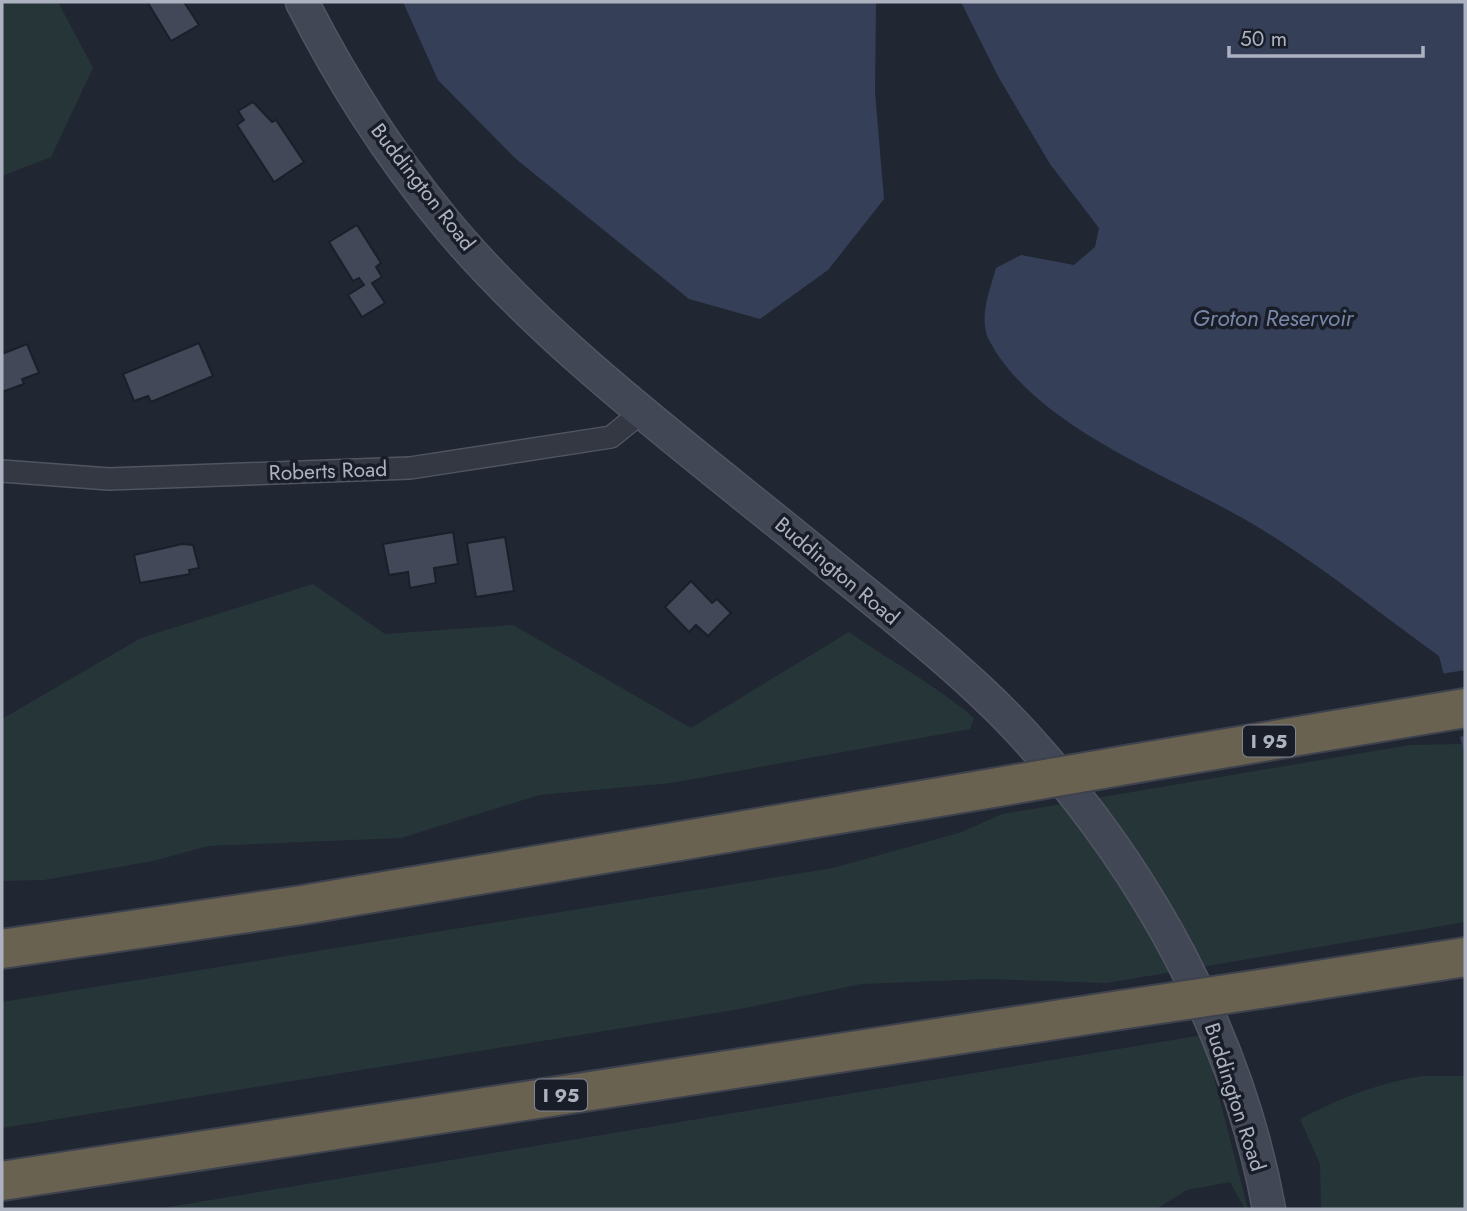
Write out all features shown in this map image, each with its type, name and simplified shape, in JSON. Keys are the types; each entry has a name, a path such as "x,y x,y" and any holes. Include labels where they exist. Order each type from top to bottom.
{"highway":[{"name":"I 95","path":"2,949 302,905 1465,708"},
{"name":"I 95","path":"2,1181 1465,957"}],"street":[{"name":"Buddington Road","path":"302,2 375,128 446,222 537,318 643,411 885,610 1004,715 1082,806 1150,901 1200,996 1222,1045 1250,1134 1269,1209"},
{"name":"Roberts Road","path":"2,471 108,479 410,468 611,437 643,411"}],"shaded area":[{"path":"2,2 58,2 93,68 51,157 2,176"},
{"path":"313,584 385,634 513,625 691,728 849,632 929,684 974,718 970,729 671,783 539,795 401,838 208,846 153,861 44,880 2,881 2,719 141,638"},
{"path":"1462,744 1465,756 1465,922 1107,983 986,979 861,984 740,1009 2,1128 2,1002 833,868 962,832 1002,814 1410,745"},
{"path":"1203,1035 1248,1209 1245,1209 1230,1182 1187,1190 1156,1209 157,1209"},
{"path":"1423,1076 1465,1076 1465,1209 1321,1209 1320,1164 1300,1119 1360,1092"}],"water":[{"path":"403,2 876,2 875,92 884,199 828,270 760,319 689,299 516,159 438,80"},
{"name":"Groton Reservoir","path":"961,2 1465,2 1465,756 1439,656 1261,529 1151,471 1074,426 1040,400 1011,372 989,340 985,313 996,268 1021,255 1074,265 1095,247 1099,228 1050,164 999,78"}],"pier":[{"path":"1465,670 1465,736 1457,737 1441,674"}],"building":[{"path":"184,2 199,25 171,41 148,3"},
{"path":"253,102 272,122 276,120 304,162 274,182 237,125 244,120 238,111"},
{"path":"357,225 381,263 376,267 382,277 372,283 385,303 362,317 348,295 364,285 359,278 353,281 329,242"},
{"path":"199,343 213,376 151,402 148,396 134,401 123,374"},
{"path":"27,344 39,373 22,379 24,384 2,392 2,354"},
{"path":"453,532 458,564 434,568 436,583 410,588 408,572 389,575 383,544"},
{"path":"505,537 514,591 476,597 467,543"},
{"path":"182,544 193,545 199,568 189,570 190,574 140,583 134,555"},
{"path":"691,581 712,603 717,599 731,613 708,636 696,625 689,632 665,607"}]}
